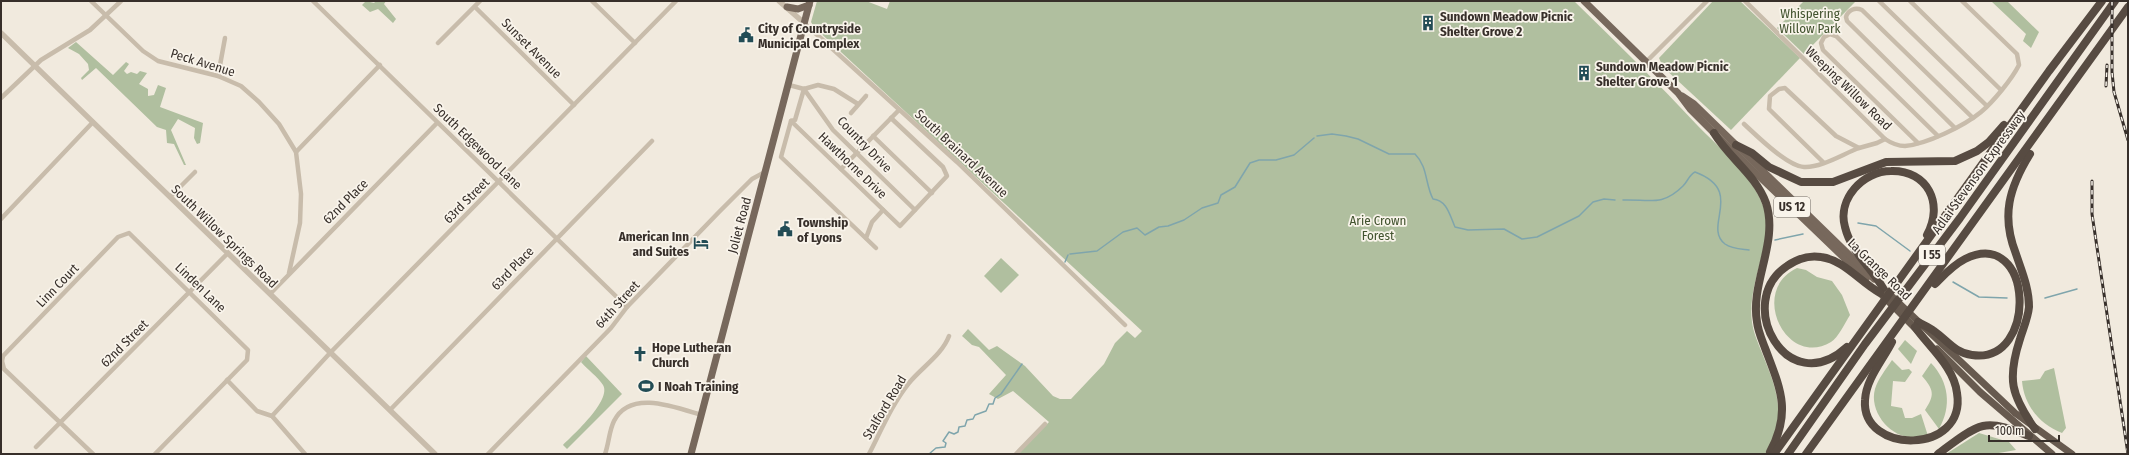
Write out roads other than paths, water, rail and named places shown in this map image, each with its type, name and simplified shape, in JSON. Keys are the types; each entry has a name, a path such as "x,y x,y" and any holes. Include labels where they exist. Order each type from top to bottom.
{"highway":[{"path":"1774,454 2049,71 2102,1"},
{"name":"Adlai Stevenson Expressway","path":"1788,454 1866,344 1960,218 2115,1"},
{"name":"Adlai Stevenson Expressway","path":"1806,454 2066,96 2128,8"},
{"path":"1736,145 1752,153 1769,167 1801,182 1832,182 1886,162 1955,161 1977,151 1989,142 2039,79 2049,71"},
{"path":"2035,429 2019,405 2013,387 2012,367 2029,308 2026,281 2008,230 2009,203 2018,173 2066,96"},
{"path":"1714,133 1721,145 1756,182 1768,211 1769,229 1756,303 1757,322 1781,390 1783,410 1780,432 1769,454"},
{"path":"1882,291 1871,280 1850,242 1844,226 1844,214 1848,197 1859,184 1868,178 1889,170 1900,171 1918,178 1930,192 1935,208 1931,226 1903,275"},
{"path":"1918,300 1947,272 1962,261 1974,256 1986,255 1998,258 2008,265 2015,275 2019,290 2019,314 2011,335 1999,348 1986,354 1973,356 1962,353 1949,345 1930,337"},
{"path":"1866,326 1847,348 1835,357 1819,363 1806,364 1789,357 1774,341 1768,328 1765,309 1768,291 1778,273 1789,264 1803,258 1822,257 1835,261 1871,280 1882,291"},
{"name":"La Grange Road","path":"1882,291 1916,324"},
{"path":"1916,324 2035,429 2071,453"},
{"path":"1916,324 1930,337 1980,392 2029,436 2052,454"},
{"path":"1897,328 1889,348 1867,388 1864,400 1870,424 1877,433 1885,440 1905,447 1924,445 1935,441 1944,434 1956,414 1958,397 1954,382 1930,337"},
{"path":"1938,454 1959,439 1983,426 2000,426 2029,436"}],"main road":[{"name":"US 12","path":"1584,1 1646,62"},
{"path":"787,7 798,9 809,3"},
{"name":"Joliet Road","path":"691,454 789,85 803,22 809,3"},
{"name":"La Grange Road","path":"1646,62 1714,133 1871,280"},
{"name":"La Grange Road","path":"1678,94 1694,104 1871,280"}],"street":[{"name":"Peck Avenue","path":"91,1 143,51 158,60 218,76 240,86 259,102 279,124 296,152 302,194 300,223 289,274"},
{"path":"1,98 41,60 90,30 121,1"},
{"name":"South Edgewood Lane","path":"313,1 380,64 437,123 627,306"},
{"path":"438,43 480,1"},
{"path":"592,1 635,43"},
{"name":"63rd Street","path":"272,416 330,353 676,1"},
{"name":"South Brainard Avenue","path":"779,1 899,110 1126,325"},
{"path":"1646,62 1707,1"},
{"name":"Weeping Willow Road","path":"1745,1 1885,138 1900,146 1918,143 1938,136 1973,118 1987,106 2018,68 2020,60 2017,54 1962,1"},
{"path":"1879,1 1987,106"},
{"path":"1910,1 2001,90"},
{"name":"Sunset Avenue","path":"475,7 574,105"},
{"path":"1955,128 1846,21 1848,12 1855,9 1862,10 1973,118"},
{"name":"South Willow Springs Road","path":"1,33 434,454"},
{"path":"1918,143 1823,50 1821,43 1824,37 1830,34 1836,36 1938,136"},
{"path":"218,76 225,38"},
{"path":"296,152 380,64"},
{"path":"789,85 804,89 818,85 834,89 858,104"},
{"path":"1823,162 1769,109 1770,96 1779,89 1785,88 1836,136 1859,148"},
{"path":"804,89 795,120 791,121 781,157 876,248"},
{"name":"Country Drive","path":"804,89 833,130 915,210"},
{"path":"851,113 866,96"},
{"path":"841,169 899,110"},
{"path":"891,118 943,167 948,176 915,210"},
{"name":"Hawthorne Drive","path":"791,121 900,226 915,210"},
{"path":"1,219 93,122"},
{"name":"62nd Place","path":"270,294 437,123"},
{"path":"1744,124 1773,150 1795,164 1803,167 1823,162 1859,148 1877,144 1885,138"},
{"path":"873,136 932,193"},
{"name":"63rd Place","path":"390,410 652,141"},
{"path":"170,198 195,172"},
{"name":"64th Street","path":"488,454 610,328 627,306 752,179 766,172"},
{"path":"866,238 872,222 883,210"},
{"name":"Linden Lane","path":"129,233 246,346 249,354 247,360 227,380"},
{"name":"Linn Court","path":"61,423 4,369 2,361 4,356 118,237 129,233"},
{"name":"62nd Street","path":"36,447 228,253"},
{"name":"Stalford Road","path":"869,454 901,394 946,344 949,336"},
{"path":"155,454 227,380 257,411 272,416 305,454"},
{"path":"606,454 613,421 618,414 629,405 647,403 674,407 701,415"},
{"path":"61,423 93,454"},
{"path":"1016,454 1045,424"}],"waterway":[{"path":"1317,136 1332,134 1346,136 1358,139 1389,154 1415,154 1422,164 1433,199 1438,200 1445,205 1455,227 1468,230 1504,229 1522,239 1537,237 1579,216 1593,202 1604,199 1615,200"},
{"path":"1070,254 1097,251 1123,232 1137,228 1145,235 1159,227 1168,226 1184,220 1202,208 1218,203 1221,195 1235,187 1250,163 1259,160 1276,160 1294,155 1314,138"},
{"path":"1623,200 1655,200 1668,197 1683,186 1695,172 1710,180 1718,189 1721,198 1718,228 1719,237 1728,246 1749,250"},
{"path":"1858,223 1876,226 1910,251"},
{"path":"1775,240 1803,234"},
{"path":"1065,262 1068,255"},
{"path":"1953,282 1979,297 2007,298"},
{"path":"2045,298 2077,289"},
{"path":"929,454 936,448 945,447 946,443 943,441 949,432 954,434 958,432 959,427 965,426 967,420 973,419 975,415 986,411 989,404 993,404 995,398 1001,394 1022,364"}],"railway":[{"path":"2112,1 2112,72 2114,92 2128,140"},
{"path":"2106,86 2107,65"},
{"path":"2092,181 2092,214 2128,454"}],"place":[{"name":"Sundown Meadow Picnic Shelter Grove 2","path":"1428,23"},
{"name":"City of Countryside Municipal Complex","path":"746,35"},
{"name":"Sundown Meadow Picnic Shelter Grove 1","path":"1584,73"},
{"name":"Township of Lyons","path":"785,229"},
{"name":"American Inn and Suites","path":"701,243"},
{"name":"Hope Lutheran Church","path":"640,354"},
{"name":"I Noah Training","path":"646,386"}],"park label":[{"name":"Whispering Willow Park","path":"1810,20"},
{"name":"Arie Crown Forest","path":"1378,228"}]}
